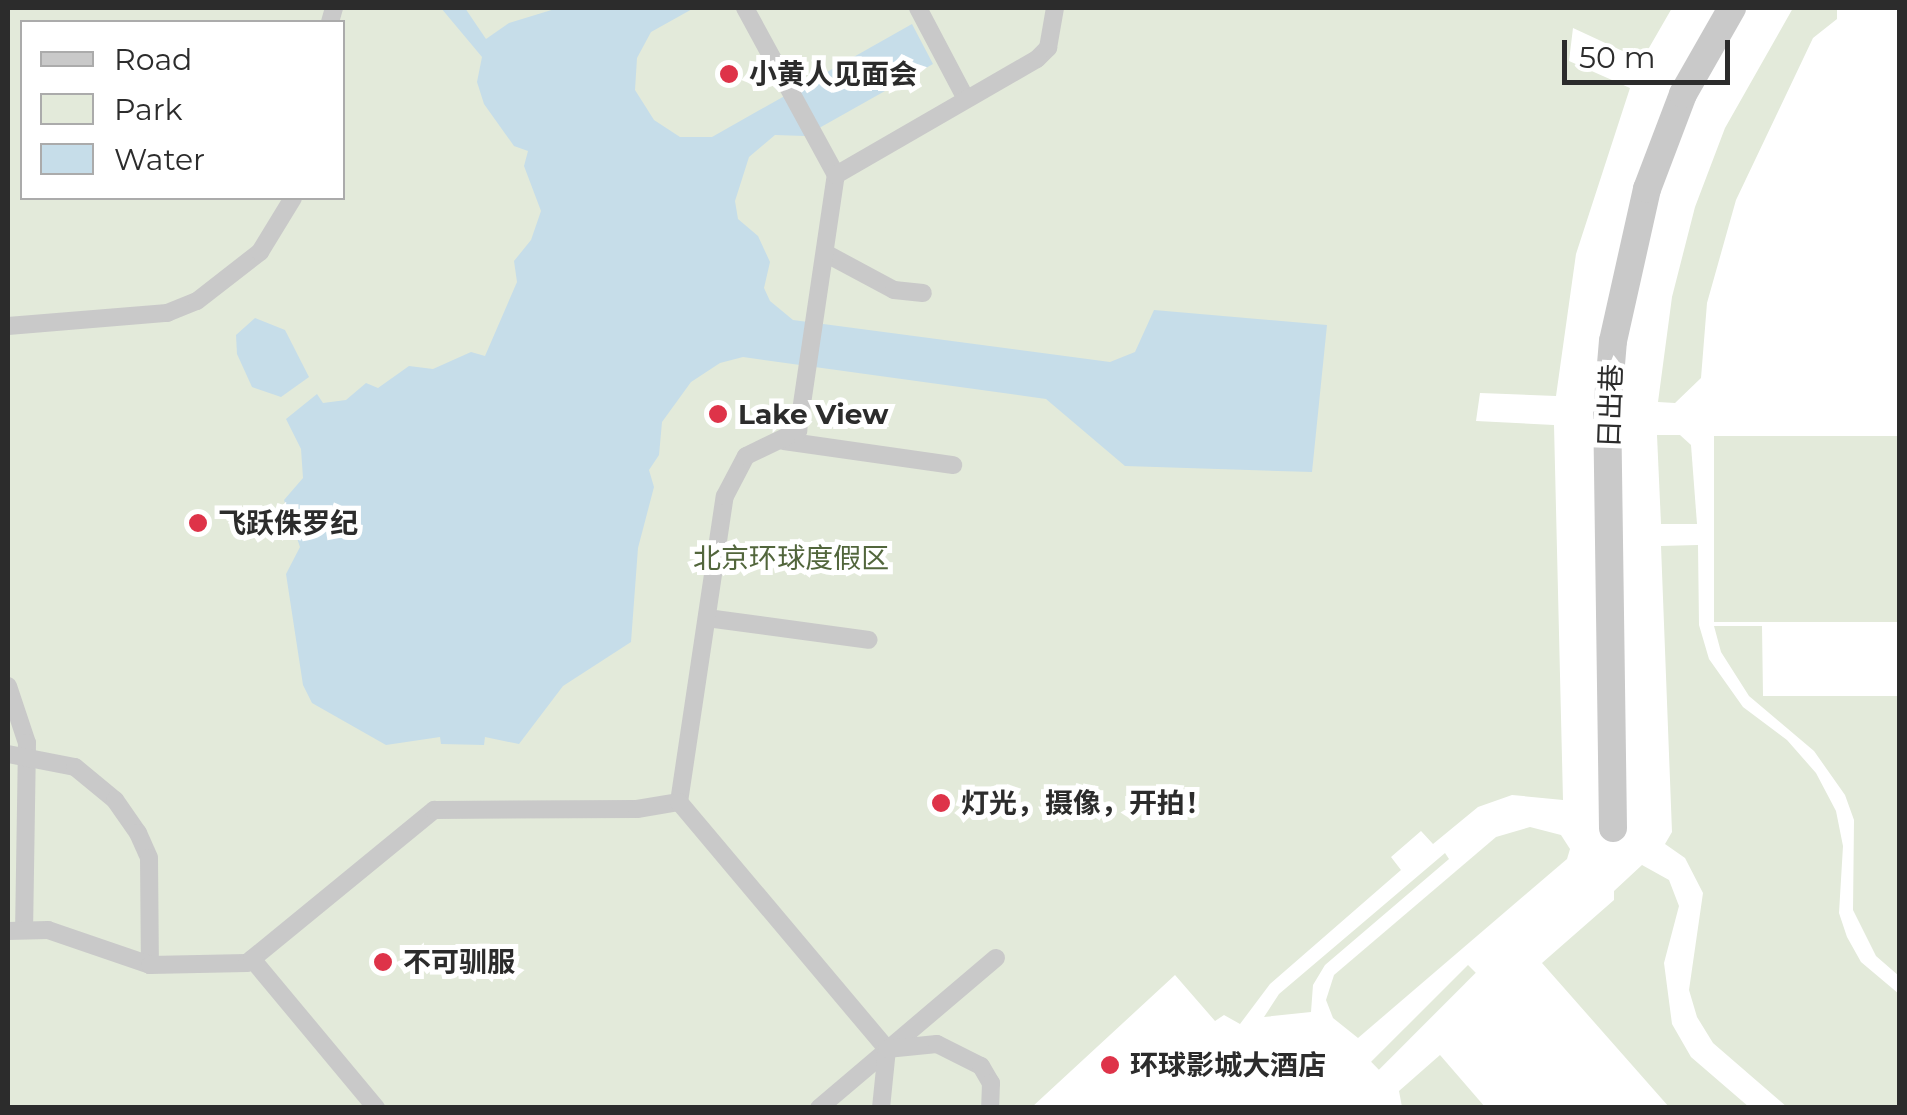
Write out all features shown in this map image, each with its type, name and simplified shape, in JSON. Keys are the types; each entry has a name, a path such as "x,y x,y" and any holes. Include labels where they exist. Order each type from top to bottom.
{"street":[{"path":"745,8 836,175 798,431 746,456 734,473 679,802 887,1050 881,1108"},
{"path":"836,175 1048,48 1055,8"},
{"name":"日出巷","path":"1613,828 1607,412 1613,341 1647,189 1684,94 1732,8"},
{"path":"920,11 966,99"},
{"path":"8,326 167,313 197,301 260,252 291,200"},
{"path":"825,254 894,290 924,293"},
{"path":"784,441 953,465"},
{"path":"707,618 869,640"},
{"path":"8,686 17,754 16,930 92,942 126,961 150,965 252,959 434,810 637,809 679,802"},
{"path":"17,754 75,767 115,800 138,833 149,858 150,965"},
{"path":"819,1108 996,958"},
{"path":"252,959 376,1108"},
{"path":"887,1050 937,1044 961,1054 991,1082 990,1108"}],"green space":[{"name":"北京环球度假区","path":"8,8 1672,8 1642,60 1573,28 1569,61 1630,88 1576,254 1556,396 1480,393 1476,421 1554,425 1563,800 1512,795 1478,807 1433,844 1421,831 1391,857 1401,870 1270,984 1240,1024 1224,1015 1215,1021 1175,975 1032,1107 8,1107"},
{"path":"1793,8 1837,8 1837,19 1813,38 1736,200 1707,303 1701,378 1675,403 1658,402 1672,297 1695,207 1725,128"},
{"path":"1657,435 1680,435 1691,445 1697,524 1661,524"},
{"path":"1714,436 1899,436 1899,622 1714,622"},
{"path":"1698,545 1699,625 1709,659 1743,707 1787,740 1816,773 1836,811 1843,846 1839,913 1847,937 1861,962 1899,994 1899,1107 1787,1107 1713,1043 1697,1017 1689,990 1703,893 1685,858 1665,844 1672,832 1661,546"},
{"path":"1714,626 1762,626 1763,696 1899,696 1899,976 1876,956 1853,910 1854,820 1845,795 1814,751 1749,696 1721,652"},
{"path":"1530,827 1561,835 1570,849 1567,859 1358,1038 1333,1018 1326,1000 1334,975 1496,837"},
{"path":"1445,853 1449,859 1325,965 1313,985 1311,1012 1264,1017 1279,994"},
{"path":"1642,865 1669,880 1679,906 1664,963 1672,1024 1691,1057 1749,1107 1669,1107 1542,963 1614,900 1614,891"},
{"path":"1468,965 1476,973 1379,1070 1371,1062"},
{"path":"1440,1055 1485,1107 1402,1107 1399,1091"}],"water":[{"path":"441,8 465,8 486,39 509,23 558,8 694,8 651,32 637,58 635,90 654,120 680,137 712,137 912,24 933,64 805,136 775,135 749,157 735,201 738,219 758,236 770,262 764,288 770,301 793,320 1110,362 1135,352 1154,310 1327,325 1312,472 1125,466 1046,399 743,357 720,363 691,382 662,422 659,455 649,470 654,487 638,548 631,642 563,686 519,744 485,737 484,745 441,744 440,737 386,745 312,703 303,685 286,574 300,547 284,500 303,478 301,449 286,419 317,394 323,403 346,400 366,383 378,388 409,366 433,369 471,352 485,356 517,282 514,261 531,240 541,211 524,166 528,151 514,146 484,104 477,82 482,57"},
{"path":"255,318 285,330 309,377 281,397 252,387 237,354 236,335"}],"place":[{"name":"小黄人见面会","path":"729,74"},
{"name":"Lake View","path":"718,414"},
{"name":"飞跃侏罗纪","path":"198,523"},
{"name":"灯光，摄像，开拍！","path":"941,803"},
{"name":"不可驯服","path":"383,962"},
{"name":"环球影城大酒店","path":"1110,1065"}]}
